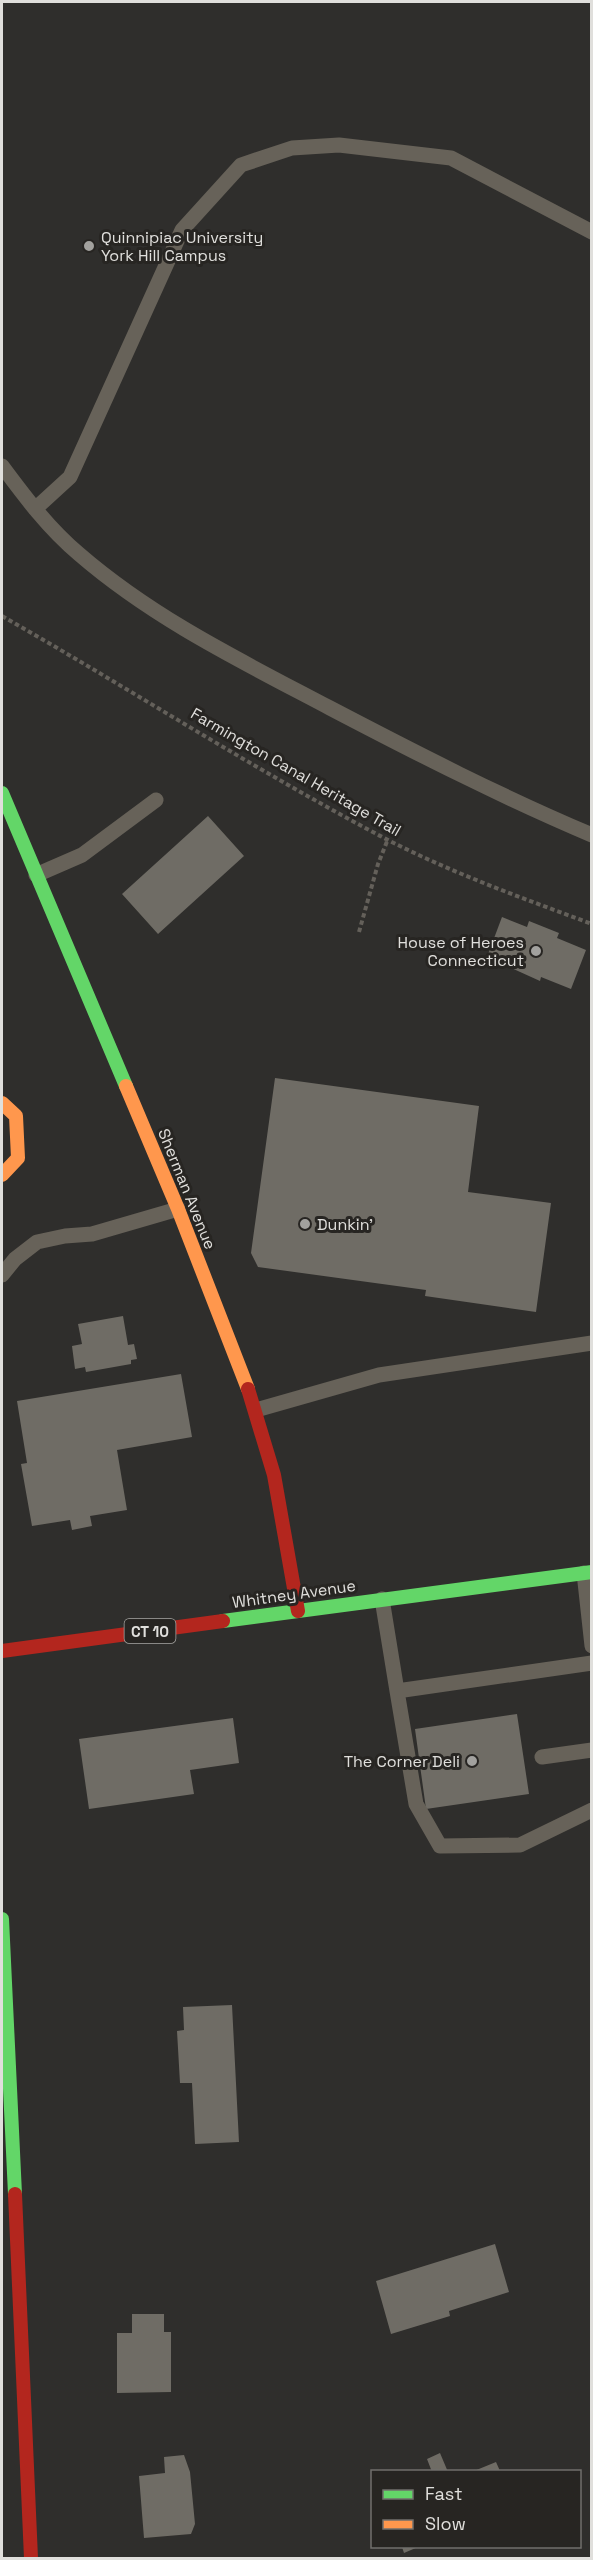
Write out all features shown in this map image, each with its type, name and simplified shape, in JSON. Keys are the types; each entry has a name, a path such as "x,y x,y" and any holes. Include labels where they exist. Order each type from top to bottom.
{"main road":[{"name":"Sherman Avenue","path":"2,794 178,1209 256,1410 274,1474 298,1611"},
{"path":"2,1102 16,1116 18,1158 2,1175"},
{"name":"Whitney Avenue","path":"2,1651 588,1573"},
{"path":"2,1919 31,2559"}],"lane":[{"path":"35,509 70,477 182,230 242,165 292,148 339,145 451,158 591,232"},
{"path":"2,466 35,509 78,554 191,635 418,754 591,835"},
{"path":"36,875 82,855 156,800"},
{"path":"2,1275 15,1259 38,1242 65,1236 93,1234 178,1209"},
{"path":"256,1410 379,1375 591,1343"},
{"path":"588,1573 591,1646"},
{"path":"382,1599 416,1804 441,1846 520,1845 591,1810"},
{"path":"397,1691 591,1663"},
{"path":"542,1757 591,1750"}],"path":[{"name":"Farmington Canal Heritage Trail","path":"2,616 266,772 388,839 452,869 591,924"},
{"path":"359,932 378,864 388,839"}],"building":[{"path":"208,816 244,856 158,934 122,894"},
{"path":"502,917 527,927 529,921 559,933 557,938 586,950 571,989 541,977 540,981 487,957"},
{"path":"275,1078 479,1106 468,1192 551,1203 536,1312 425,1296 426,1290 258,1267 251,1253"},
{"path":"123,1316 128,1345 134,1344 137,1359 131,1360 131,1364 86,1372 85,1367 75,1369 72,1346 82,1344 78,1324"},
{"path":"181,1374 192,1437 117,1450 127,1510 90,1516 92,1526 72,1530 70,1520 32,1526 21,1464 27,1463 17,1401"},
{"name":"The Corner Deli","path":"517,1714 529,1794 426,1809 415,1729"},
{"path":"233,1718 239,1763 190,1770 194,1794 89,1809 79,1739"},
{"path":"232,2005 239,2142 195,2144 192,2083 180,2083 177,2031 184,2030 183,2007"},
{"path":"495,2244 509,2292 449,2311 450,2316 391,2334 376,2281"},
{"path":"132,2314 164,2314 164,2332 171,2332 171,2392 117,2393 117,2333 132,2333"},
{"path":"440,2453 447,2470 431,2470 427,2459"},
{"path":"184,2455 190,2472 195,2524 191,2534 144,2538 139,2476 165,2473 164,2457"},
{"path":"496,2462 500,2470 476,2470"},
{"path":"402,2548 416,2548 404,2553"}],"traffic: fast":[{"path":"2,793 126,1086"},
{"path":"223,1621 592,1572"},
{"path":"2,1919 15,2194"}],"traffic: slow":[{"path":"126,1086 178,1209 248,1389"},
{"path":"2,1103 16,1116 18,1158 2,1175"}],"traffic: jam":[{"path":"248,1389 274,1475 298,1611"},
{"path":"2,1651 223,1621"},
{"path":"15,2194 31,2558"}],"place":[{"name":"Quinnipiac University York Hill Campus","path":"89,246"},
{"name":"House of Heroes Connecticut","path":"536,951"},
{"name":"Dunkin'","path":"305,1224"},
{"name":"The Corner Deli","path":"472,1761"}]}
